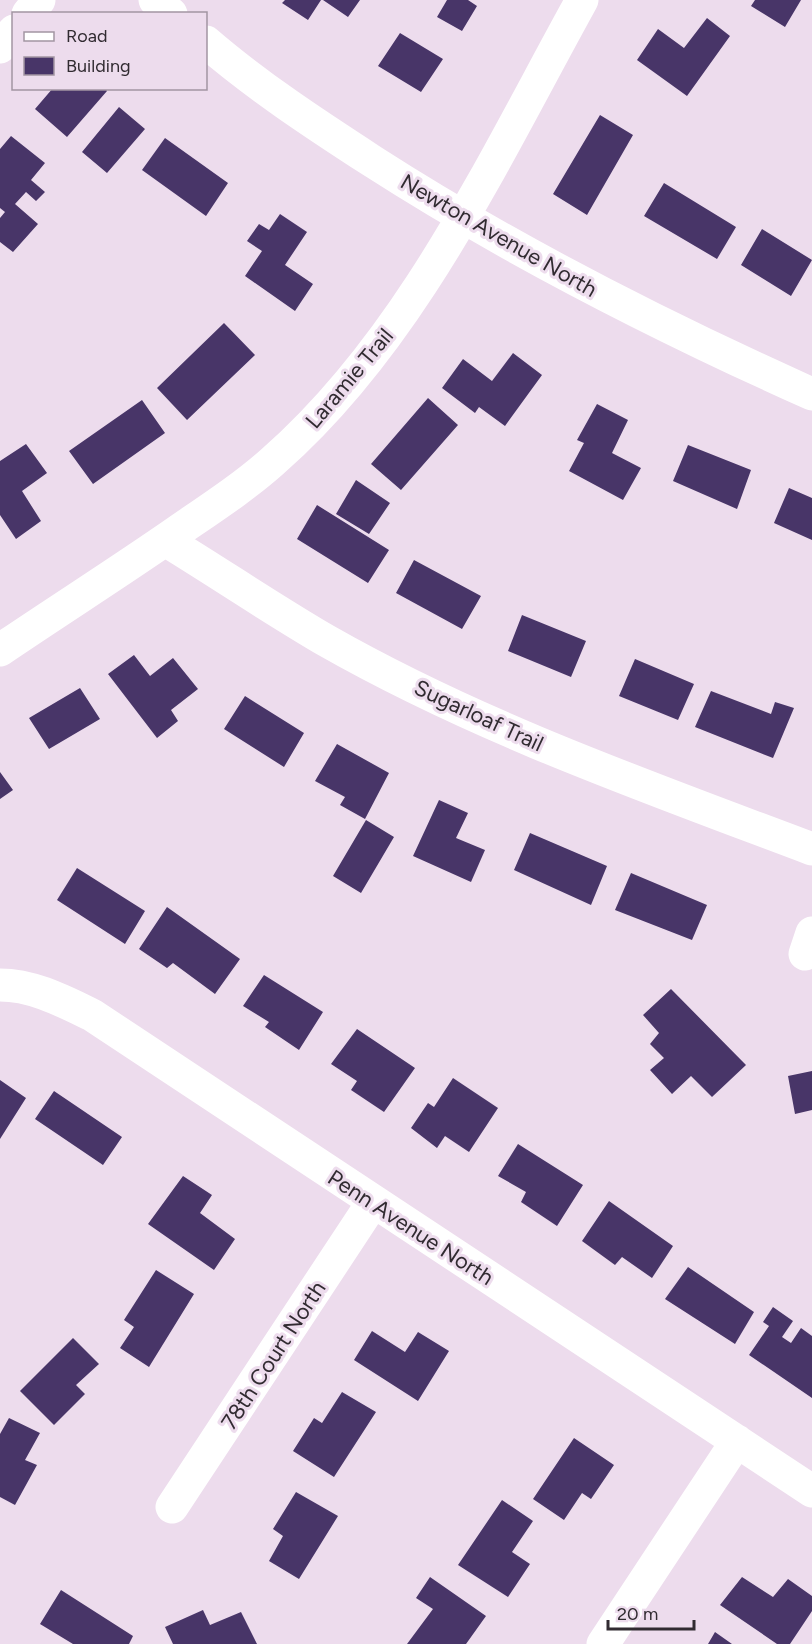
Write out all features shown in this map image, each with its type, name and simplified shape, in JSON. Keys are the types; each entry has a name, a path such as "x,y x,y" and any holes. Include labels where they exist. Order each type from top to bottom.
{"street":[{"path":"30,12 39,0"},
{"path":"155,0 169,12"},
{"name":"Laramie Trail","path":"0,650 165,540 272,462 330,405 382,345 461,216 582,0"},
{"path":"0,47 12,33"},
{"name":"Newton Avenue North","path":"207,43 233,65 330,134 461,216 608,297 812,394"},
{"name":"Sugarloaf Trail","path":"165,540 328,641 457,707 588,764 812,849"},
{"name":"Penn Avenue North","path":"0,985 15,985 55,997 92,1016 812,1491"},
{"name":"78th Court North","path":"172,1507 373,1202"},
{"path":"603,1644 737,1441"}],"building":[{"path":"285,0 321,0 308,20 282,3"},
{"path":"323,0 360,0 348,17"},
{"path":"447,0 468,0 477,6 462,31 437,17"},
{"path":"755,0 801,0 785,27 751,6"},
{"path":"707,18 730,36 687,96 637,60 658,29 684,48"},
{"path":"400,33 443,59 421,92 378,66"},
{"path":"51,90 107,91 67,137 35,109"},
{"path":"119,107 145,129 107,173 82,152"},
{"path":"600,115 633,135 587,215 553,194"},
{"path":"11,136 45,163 31,180 45,192 36,201 26,192 15,204 38,224 13,252 0,242 0,218 5,212 0,208 0,149"},
{"path":"165,138 228,183 206,216 142,170"},
{"path":"664,183 736,227 717,259 644,216"},
{"path":"280,214 307,232 285,265 313,284 295,311 245,276 262,251 247,241 259,224 269,230"},
{"path":"762,229 812,260 791,296 741,265"},
{"path":"224,323 255,355 187,420 157,388"},
{"path":"513,353 542,375 505,426 479,407 475,413 442,388 463,359 492,381"},
{"path":"428,398 458,425 401,490 371,464"},
{"path":"142,400 165,433 93,484 69,451"},
{"path":"597,404 628,420 612,453 641,468 623,500 569,471 584,443 577,440"},
{"path":"26,444 47,473 22,491 41,521 16,539 0,515 0,461"},
{"path":"688,445 751,470 737,509 673,481"},
{"path":"356,480 390,503 369,534 336,514"},
{"path":"789,488 812,498 812,540 774,523"},
{"path":"317,505 389,550 368,583 297,539"},
{"path":"414,560 481,596 462,629 396,593"},
{"path":"522,615 586,641 571,677 508,651"},
{"path":"134,655 150,676 173,658 198,689 171,710 178,721 157,738 108,674"},
{"path":"635,659 694,684 678,720 619,696"},
{"path":"80,688 100,719 49,749 29,718"},
{"path":"711,691 771,714 775,702 794,708 773,758 695,727"},
{"path":"245,696 304,733 284,767 224,729"},
{"path":"337,744 389,773 365,819 340,805 345,797 315,781"},
{"path":"0,772 13,790 0,799"},
{"path":"439,800 468,813 456,838 485,850 471,882 413,856"},
{"path":"366,820 394,837 361,893 333,876"},
{"path":"530,833 607,866 591,905 514,870"},
{"path":"77,868 145,911 125,944 57,900"},
{"path":"631,873 707,905 692,940 615,910"},
{"path":"167,907 240,959 215,994 173,963 167,968 139,949"},
{"path":"264,975 323,1012 299,1050 265,1027 269,1022 243,1006"},
{"path":"671,989 746,1065 712,1097 691,1076 672,1094 650,1070 664,1058 650,1044 659,1033 643,1015"},
{"path":"357,1029 415,1068 384,1112 351,1090 357,1081 331,1064"},
{"path":"812,1071 812,1110 795,1114 788,1076"},
{"path":"453,1078 498,1108 469,1152 445,1136 437,1148 411,1128 428,1103 434,1107"},
{"path":"0,1080 26,1098 0,1139"},
{"path":"54,1091 122,1137 103,1165 35,1119"},
{"path":"518,1144 583,1185 557,1226 521,1202 526,1192 498,1176"},
{"path":"183,1176 212,1195 200,1213 235,1239 214,1270 148,1224"},
{"path":"609,1201 673,1246 652,1278 622,1257 615,1265 582,1241"},
{"path":"688,1267 754,1312 735,1344 665,1299"},
{"path":"156,1270 194,1294 149,1367 120,1348 134,1327 124,1320"},
{"path":"773,1307 793,1321 782,1337 791,1343 801,1328 812,1336 812,1398 749,1355 769,1326 763,1322"},
{"path":"372,1331 405,1352 418,1332 449,1351 418,1401 354,1360"},
{"path":"73,1338 99,1364 76,1385 85,1394 54,1425 20,1391"},
{"path":"342,1392 376,1412 334,1477 293,1451 314,1418 322,1423"},
{"path":"9,1418 40,1433 25,1460 37,1465 15,1505 0,1497 0,1434"},
{"path":"574,1438 614,1465 591,1499 582,1493 564,1520 533,1499"},
{"path":"296,1492 338,1516 299,1579 269,1561 283,1536 273,1529"},
{"path":"502,1500 533,1521 512,1552 530,1564 508,1597 458,1565"},
{"path":"430,1577 486,1616 466,1644 407,1644 433,1609 416,1598"},
{"path":"742,1577 773,1597 788,1579 812,1596 812,1611 790,1644 777,1644 720,1605"},
{"path":"61,1590 133,1636 129,1644 73,1644 40,1624"},
{"path":"203,1610 210,1625 241,1612 257,1644 173,1644 165,1627"},
{"path":"715,1632 732,1644 708,1644"}]}
